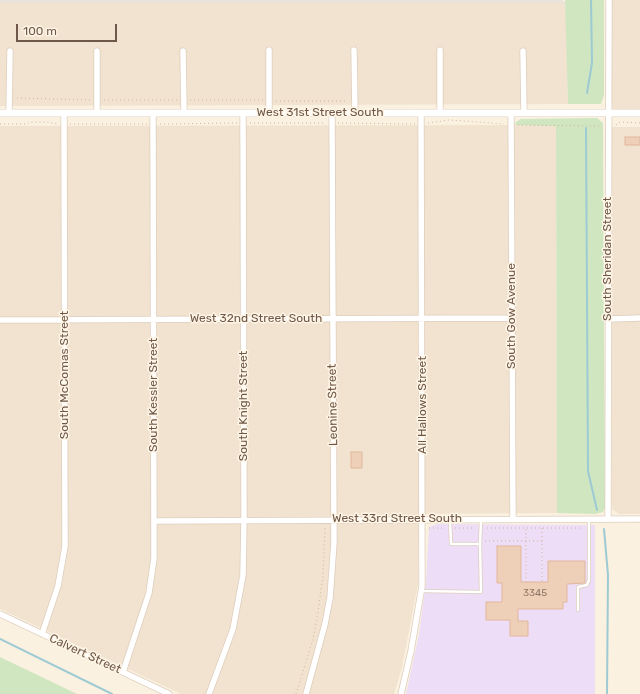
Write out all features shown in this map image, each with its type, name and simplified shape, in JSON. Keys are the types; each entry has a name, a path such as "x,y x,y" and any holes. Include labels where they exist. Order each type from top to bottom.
{"street":[{"name":"South Sheridan Street","path":"608,519 609,0"},
{"path":"268,50 269,113"},
{"path":"354,50 355,113"},
{"path":"440,50 440,113"},
{"path":"9,113 10,51"},
{"path":"96,113 97,51"},
{"path":"183,51 184,113"},
{"path":"523,51 524,113"},
{"name":"West 31st Street South","path":"0,113 640,113"},
{"name":"South McComas Street","path":"42,634 51,611 65,553 64,113"},
{"name":"South Kessler Street","path":"123,672 149,593 154,558 153,113"},
{"name":"South Knight Street","path":"209,694 236,616 242,575 244,520 243,113"},
{"name":"Leonine Street","path":"306,694 321,642 330,598 334,520 332,113"},
{"name":"All Hallows Street","path":"401,694 412,651 421,591 423,519 423,319 421,113"},
{"name":"South Gow Avenue","path":"511,113 513,519"},
{"name":"West 32nd Street South","path":"0,320 512,318"},
{"path":"609,319 640,318"},
{"name":"West 33rd Street South","path":"155,520 640,519"},
{"name":"Calvert Street","path":"0,614 169,694"}],"lane":[{"path":"450,519 451,544 480,543"},
{"path":"421,591 481,592 480,519"},
{"path":"578,610 578,587 587,585 589,580 589,519"}],"path":[{"path":"10,98 97,100 348,101"},
{"path":"0,124 48,122 64,124 421,124 449,120 511,125 616,126 620,122 640,123"},
{"path":"296,694 313,639 318,612 323,575 326,525"},
{"path":"526,525 526,582"},
{"path":"542,527 542,582"},
{"path":"428,528 586,528"},
{"path":"480,543 542,541"}],"shaded area":[{"path":"0,0 562,0 566,3 0,3"},
{"path":"607,0 640,0 640,113 608,113"},
{"path":"0,3 566,3 568,104 0,106"},
{"path":"556,125 557,513 419,514 418,584 402,667 394,694 181,694 0,609 0,126"},
{"path":"612,127 640,127 640,514 619,514 613,510 612,505"},
{"path":"437,524 595,525 595,694 406,694 419,634 426,581 429,527"}],"green space":[{"path":"565,0 604,0 604,95 601,104 568,104"},
{"path":"597,118 603,123 605,508 603,512 595,514 557,513 556,126 515,125 516,122 521,119"},
{"path":"0,657 77,694 0,694"}],"building":[{"path":"625,137 640,137 640,145 625,145"},
{"path":"351,452 362,452 362,468 351,468"},
{"path":"497,546 521,546 521,582 548,582 548,561 585,561 585,583 567,584 567,602 563,602 563,609 518,609 518,621 528,621 528,636 510,636 510,620 486,620 486,602 502,602 502,583 497,583"}],"waterway":[{"path":"587,93 592,63 591,0"},
{"path":"586,128 588,471 597,510"},
{"path":"604,529 608,575 607,694"},
{"path":"0,639 112,694"}]}
